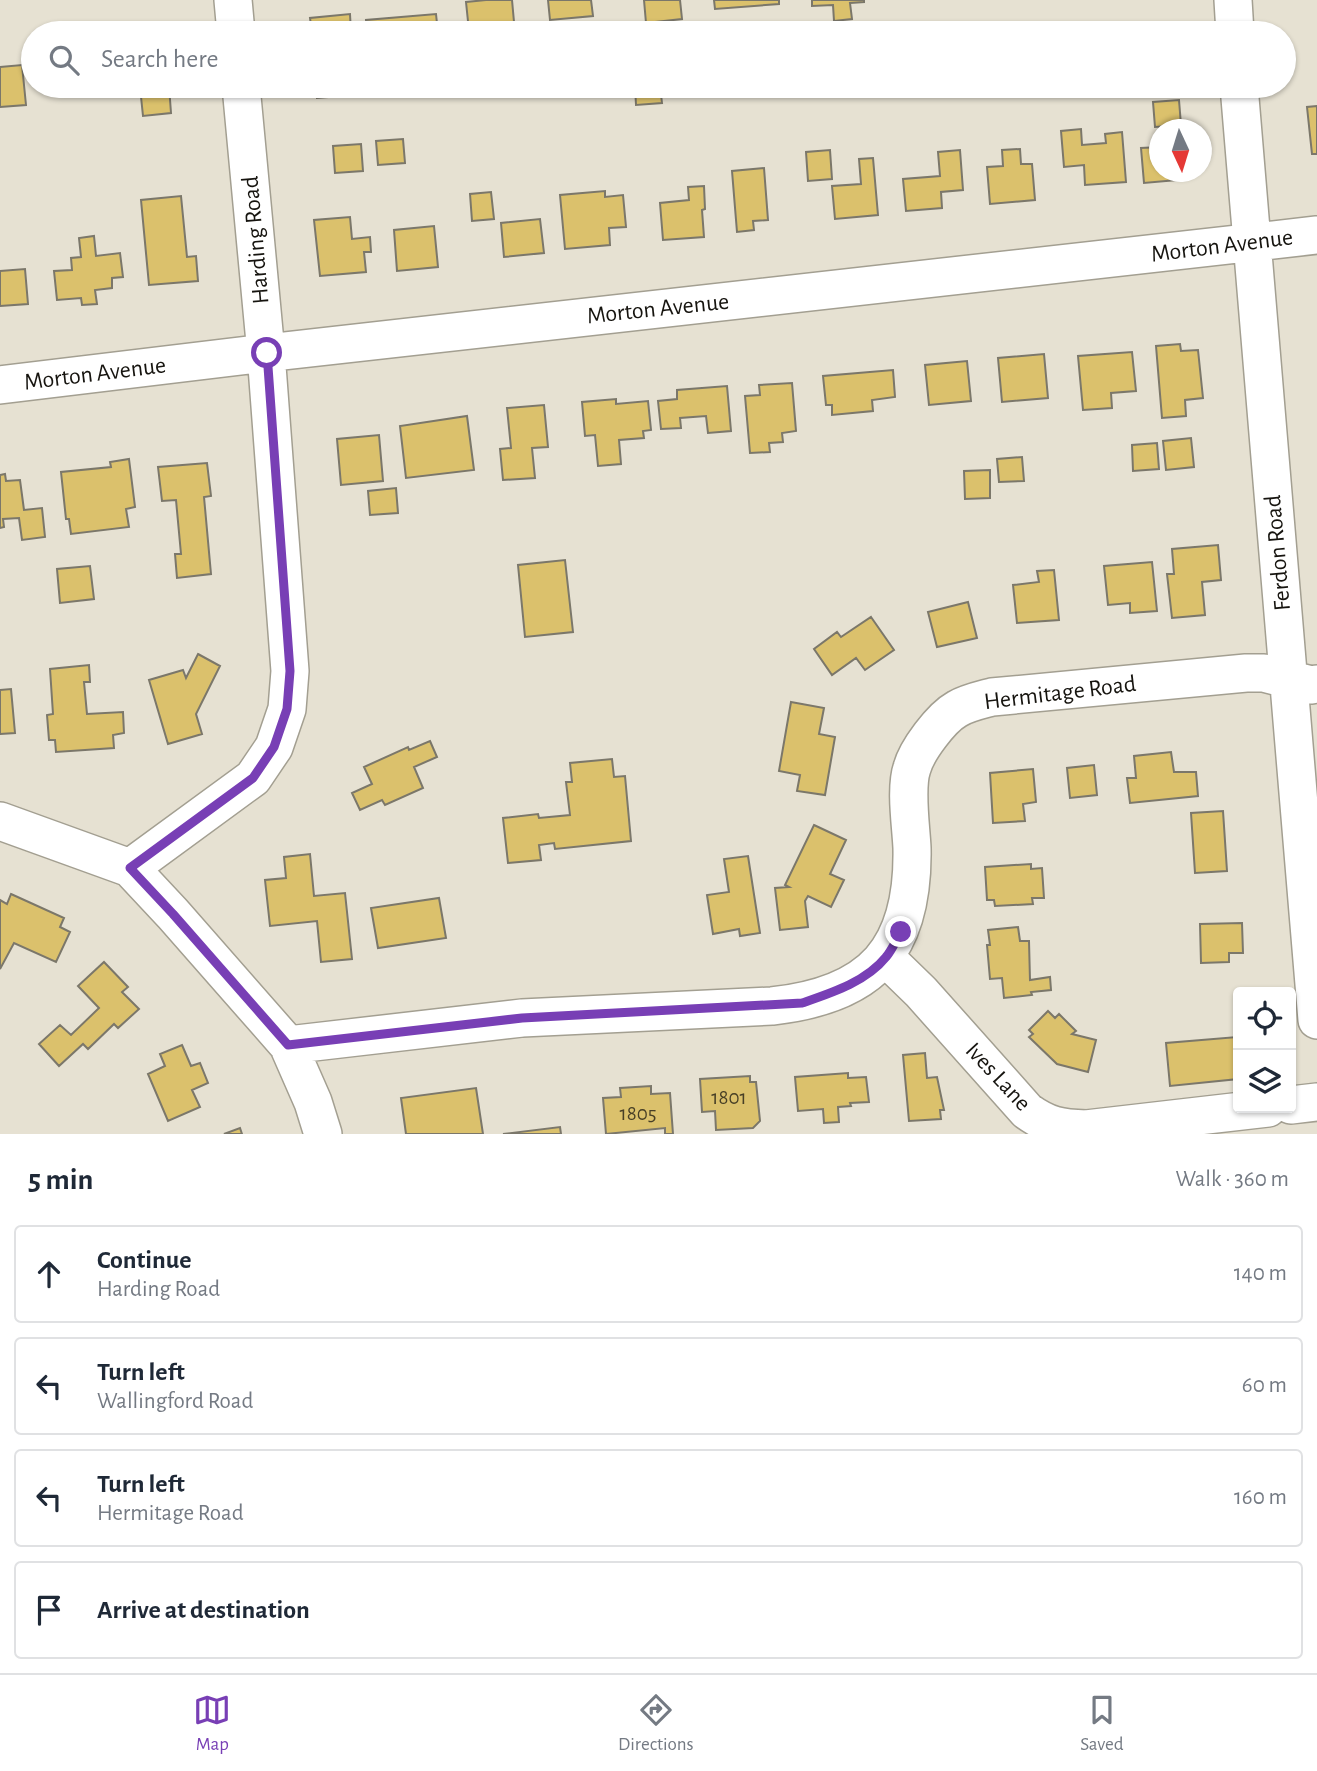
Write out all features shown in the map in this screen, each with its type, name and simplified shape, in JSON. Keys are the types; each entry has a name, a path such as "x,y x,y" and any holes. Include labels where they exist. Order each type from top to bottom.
{"street":[{"path":"233,0 235,21"},
{"path":"1233,0 1234,21"},
{"name":"Harding Road","path":"130,868 253,778 274,747 287,709 290,671 267,353 242,98"},
{"name":"Ferdon Road","path":"1240,98 1252,243 1303,682 1317,1020"},
{"name":"Morton Avenue","path":"0,385 1317,235"},
{"name":"Hermitage Road","path":"288,1045 522,1018 802,1003 833,992 862,978 886,958 901,932 909,894 912,850 909,810 912,768 930,735 956,709 992,697 1246,673 1264,673 1303,682"},
{"path":"0,821 130,868 288,1045 313,1102 323,1134"},
{"name":"Ives Lane","path":"886,958 921,992 1027,1111 1044,1123 1064,1131 1233,1112"},
{"path":"1296,1104 1317,1102"}],"building":[{"path":"512,0 514,21 468,21 466,2"},
{"path":"548,0 591,0 593,16 550,20"},
{"path":"644,0 680,0 682,19 646,21"},
{"path":"714,0 779,0 779,4 715,9"},
{"path":"812,0 864,2 850,3 852,19 834,21 833,5 812,6"},
{"path":"350,14 350,21 310,21 310,18"},
{"path":"436,14 437,21 366,21"},
{"path":"21,65 21,98 25,98 26,105 0,107 0,67"},
{"path":"141,98 170,98 171,113 143,116"},
{"path":"636,98 661,98 662,103 636,105"},
{"path":"1179,100 1181,119 1154,119 1153,102"},
{"path":"1317,106 1317,154 1312,154 1307,107"},
{"path":"1081,129 1082,145 1106,143 1105,134 1122,132 1126,182 1085,185 1084,165 1064,167 1061,131"},
{"path":"403,139 405,163 378,165 376,141"},
{"path":"361,144 363,171 335,173 333,146"},
{"path":"1141,148 1149,148 1149,182 1155,182 1144,183"},
{"path":"1020,149 1021,164 1032,164 1035,200 990,204 987,167 1003,166 1002,150"},
{"path":"830,150 832,179 808,181 806,152"},
{"path":"960,150 963,190 941,192 942,208 906,211 903,179 940,176 938,152"},
{"path":"873,158 878,215 835,219 832,186 861,184 859,159"},
{"path":"764,168 768,220 753,221 754,230 737,232 732,171"},
{"path":"704,186 704,237 663,240 660,203 689,200 688,187"},
{"path":"605,191 605,197 623,195 626,227 609,228 610,245 565,249 560,195"},
{"path":"491,192 494,219 472,221 470,194"},
{"path":"181,196 187,257 196,256 198,281 149,285 141,200"},
{"path":"350,217 352,239 370,237 371,252 364,252 366,272 320,276 314,220"},
{"path":"540,219 544,253 504,257 501,223"},
{"path":"434,226 438,267 397,271 394,230"},
{"path":"94,236 96,256 120,253 123,277 112,278 112,288 95,290 97,304 82,305 81,298 57,300 54,271 72,270 71,258 81,257 79,238"},
{"path":"25,269 28,304 0,306 0,271"},
{"path":"1180,344 1181,351 1198,350 1203,398 1185,400 1186,416 1162,418 1156,346"},
{"path":"1132,352 1136,391 1111,393 1112,408 1083,410 1078,356"},
{"path":"1044,354 1048,398 1002,402 998,358"},
{"path":"967,361 971,401 929,405 925,365"},
{"path":"893,370 895,397 872,400 873,411 832,415 832,405 826,405 823,376"},
{"path":"792,383 796,431 782,433 783,442 769,443 770,452 750,453 745,396 760,395 759,385"},
{"path":"727,386 731,431 708,433 706,416 680,418 681,428 661,429 658,401 677,399 677,390"},
{"path":"616,399 616,404 648,401 651,430 643,431 644,438 619,440 621,464 598,466 595,435 585,436 582,402"},
{"path":"544,405 548,447 532,448 535,478 503,480 500,449 511,448 507,408"},
{"path":"467,416 474,470 406,478 400,426"},
{"path":"379,435 383,481 341,485 337,439"},
{"path":"1191,438 1194,467 1166,470 1163,441"},
{"path":"1157,443 1159,469 1133,471 1132,445"},
{"path":"1022,457 1024,481 999,482 997,459"},
{"path":"129,459 135,507 126,509 129,527 71,534 69,519 66,519 61,472 111,467 110,462"},
{"path":"207,463 211,496 204,497 211,574 177,578 175,554 181,554 176,500 162,501 158,467"},
{"path":"990,470 990,498 965,499 964,471"},
{"path":"5,474 6,481 20,480 24,510 42,508 45,537 22,540 19,518 3,519 4,527 0,528 0,475"},
{"path":"396,488 398,513 370,515 368,491"},
{"path":"1218,545 1221,580 1202,582 1205,615 1172,618 1167,574 1174,574 1172,549"},
{"path":"565,560 573,632 525,637 518,565"},
{"path":"1152,562 1157,611 1130,613 1130,603 1108,605 1104,566"},
{"path":"90,566 94,599 60,603 57,569"},
{"path":"1054,570 1059,620 1017,623 1013,585 1039,582 1037,571"},
{"path":"968,602 977,638 937,647 928,612"},
{"path":"871,617 894,650 865,670 856,658 832,675 814,649 837,632 841,637"},
{"path":"198,654 220,666 196,714 202,734 168,744 149,680 183,670 186,678"},
{"path":"89,665 90,682 84,682 87,714 123,712 124,733 113,735 114,748 56,752 55,740 49,740 47,715 53,714 50,669"},
{"path":"11,689 15,733 0,734 0,690"},
{"path":"791,702 824,708 819,734 835,737 825,795 797,791 800,775 779,771"},
{"path":"430,741 437,757 414,767 423,788 385,805 382,800 360,810 352,793 372,784 364,767 408,747 409,750"},
{"path":"1171,752 1174,772 1196,772 1198,796 1130,803 1127,778 1136,778 1134,756"},
{"path":"612,759 614,777 625,776 631,841 555,849 554,843 539,845 541,860 508,863 503,818 538,814 539,818 570,815 566,782 572,782 570,763"},
{"path":"1094,765 1097,795 1070,798 1067,768"},
{"path":"1033,769 1036,802 1023,804 1025,821 993,823 990,773"},
{"path":"1223,811 1227,871 1195,873 1191,813"},
{"path":"814,825 846,840 830,874 844,880 831,907 808,896 805,901 808,927 780,930 775,888 789,887 785,885"},
{"path":"310,854 314,896 345,893 352,959 321,962 317,921 270,926 265,880 286,878 284,857"},
{"path":"748,856 760,933 740,936 739,929 713,934 707,895 729,892 724,859"},
{"path":"1031,864 1031,869 1042,868 1044,898 1032,898 1033,904 995,906 994,900 987,900 985,867"},
{"path":"11,894 64,918 60,927 70,932 56,962 14,943 0,969 0,900 7,904"},
{"path":"439,898 446,938 378,948 371,908"},
{"path":"1242,923 1243,953 1229,953 1229,962 1201,963 1200,924"},
{"path":"1018,927 1020,941 1029,941 1030,980 1050,977 1051,990 1004,998 1002,978 990,979 988,930"},
{"path":"104,962 128,987 122,992 139,1009 118,1028 114,1024 88,1049 83,1044 59,1066 39,1044 60,1025 71,1035 99,1008 78,986"},
{"path":"1048,1011 1055,1018 1059,1014 1076,1031 1072,1034 1096,1040 1088,1072 1057,1064 1029,1037 1033,1034 1029,1030"},
{"path":"1233,1037 1233,1080 1170,1086 1166,1043"},
{"path":"182,1045 191,1066 200,1063 208,1083 192,1090 200,1107 168,1121 148,1074 165,1066 160,1054"},
{"path":"925,1053 927,1078 937,1077 944,1110 940,1110 941,1119 909,1121 903,1055"},
{"path":"848,1073 848,1078 866,1077 869,1102 838,1107 839,1122 824,1123 823,1109 798,1111 795,1077"},
{"path":"750,1076 750,1082 756,1082 760,1121 753,1128 716,1130 715,1111 702,1112 700,1079"},
{"path":"651,1086 651,1094 670,1093 673,1134 665,1134 665,1128 606,1134 603,1098 621,1097 620,1088"},
{"path":"476,1088 483,1134 406,1134 401,1098"},
{"path":"560,1127 561,1134 503,1134"},
{"path":"240,1128 242,1134 224,1134"}],"route":[{"path":"267,353 290,671 287,709 274,747 253,778 130,868 288,1045 522,1018 802,1003 862,978 886,958 901,932"}]}
